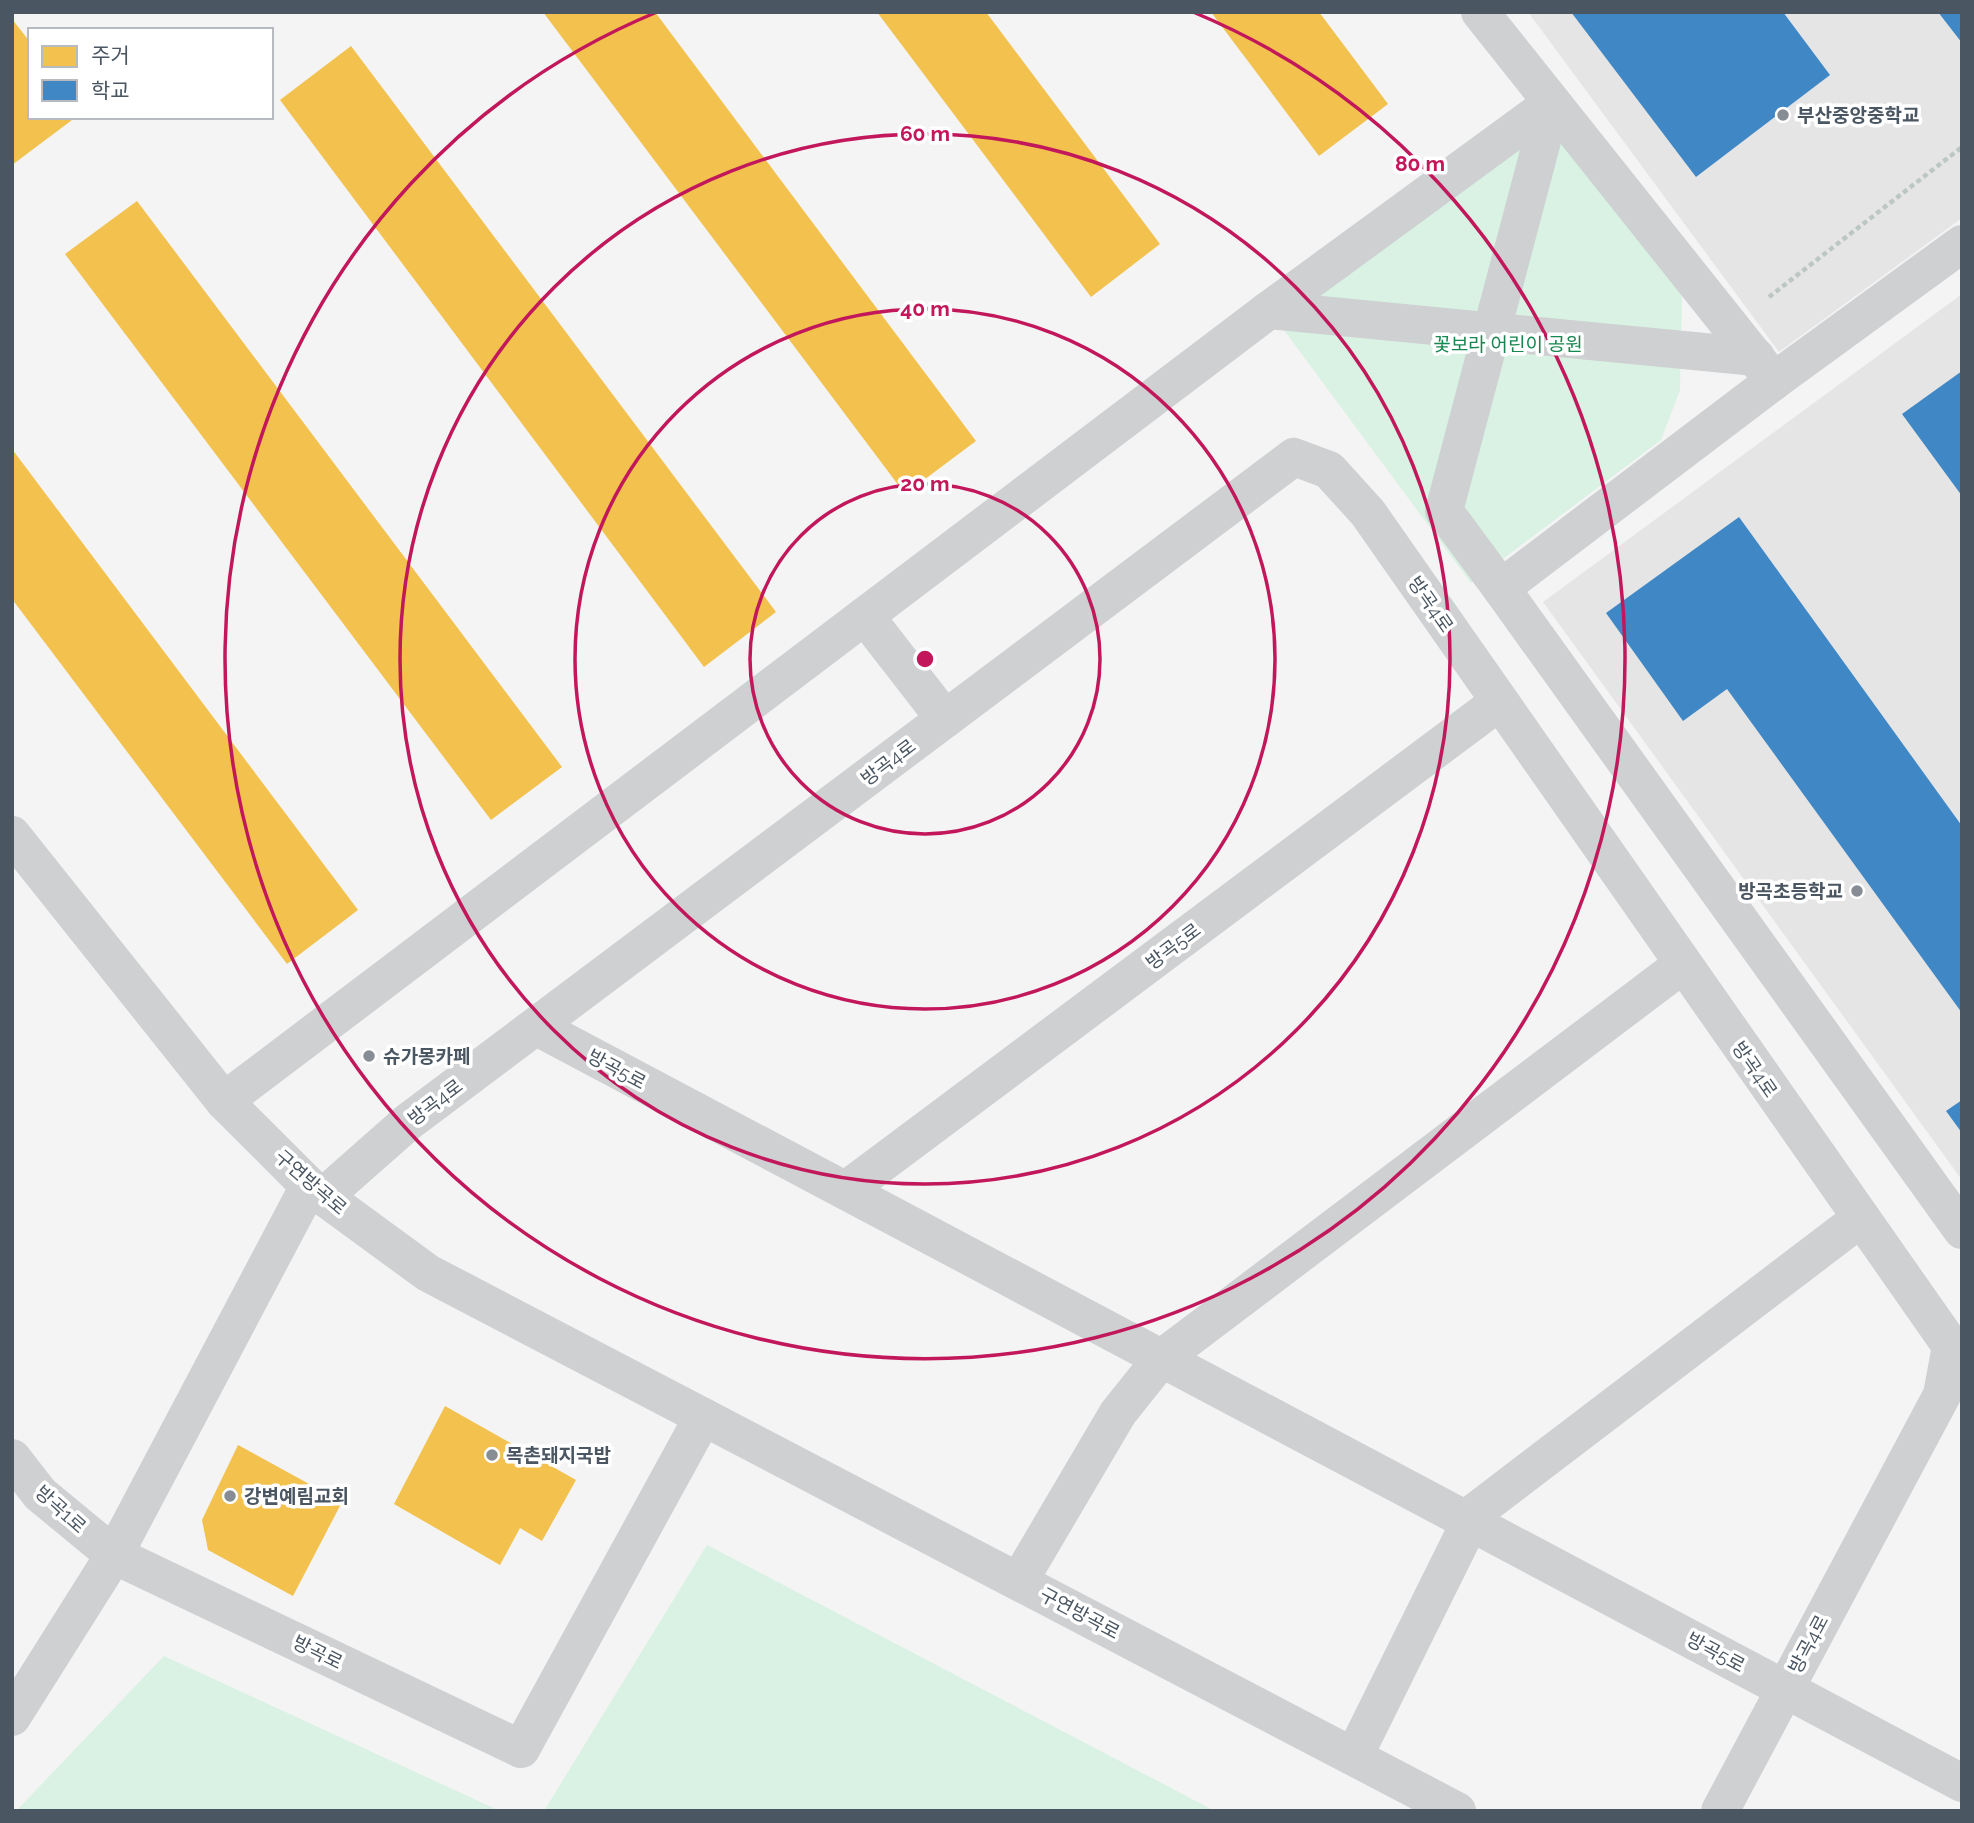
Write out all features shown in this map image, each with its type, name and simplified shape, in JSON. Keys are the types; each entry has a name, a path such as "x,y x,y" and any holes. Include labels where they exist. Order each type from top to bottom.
{"street":[{"path":"1480,12 1765,369"},
{"path":"225,1101 1269,310 1552,103"},
{"path":"1552,103 1444,511 1962,1230"},
{"path":"1500,588 1765,369 1962,244"},
{"path":"1269,310 1492,331 1765,369"},
{"name":"방곡4로","path":"316,1191 1294,457 1329,470 1368,513 1951,1346 1942,1395 1720,1811"},
{"path":"865,616 945,719"},
{"name":"방곡5로","path":"846,1190 1499,702"},
{"name":"구연방곡로","path":"12,835 225,1101 316,1191 428,1273 1457,1811"},
{"path":"1019,1581 1118,1413 1162,1358 1682,965"},
{"name":"방곡5로","path":"537,1027 1962,1783"},
{"path":"12,1717 114,1555 316,1191"},
{"path":"1354,1756 1475,1511 1861,1217"},
{"name":"방곡로","path":"114,1555 521,1749 703,1417"},
{"name":"방곡1로","path":"12,1458 40,1494 114,1555"}],"path":[{"path":"1731,326 1962,147"}],"shaded area":[{"name":"부산중앙중학교","path":"1528,12 1962,12 1962,218 1779,352"},
{"name":"방곡초등학교","path":"1962,294 1962,1180 1543,602"}],"green space":[{"name":"꽃보라 어린이 공원","path":"1552,103 1682,296 1680,390 1661,440 1471,583 1269,310"},
{"path":"707,1545 1215,1811 544,1811"},
{"path":"164,1656 500,1811 16,1811"}],"building: 주거":[{"path":"543,12 655,12 976,441 905,494"},
{"path":"877,12 986,12 1160,244 1091,297"},
{"path":"1211,12 1319,12 1388,104 1319,156"},
{"path":"12,19 28,39 28,119 73,119 12,165"},
{"path":"351,46 776,612 704,667 280,100"},
{"path":"137,201 562,767 491,820 65,254"},
{"path":"12,449 358,910 287,964 12,599"},
{"path":"445,1406 576,1480 542,1541 520,1528 500,1565 394,1504"},
{"path":"238,1445 342,1502 293,1596 208,1550 202,1520"}],"building: 학교":[{"name":"부산중앙중학교","path":"1571,12 1783,12 1830,75 1696,177"},
{"path":"1938,12 1962,12 1962,43"},
{"path":"1962,371 1962,496 1902,414"},
{"path":"1739,517 1962,826 1962,1013 1727,689 1683,721 1606,613"},
{"path":"1962,1100 1962,1133 1946,1111"}],"place":[{"name":"부산중앙중학교","path":"1783,115"},
{"name":"방곡초등학교","path":"1857,891"},
{"name":"슈가몽카페","path":"369,1056"},
{"name":"목촌돼지국밥","path":"492,1455"},
{"name":"강변예림교회","path":"230,1496"}]}
